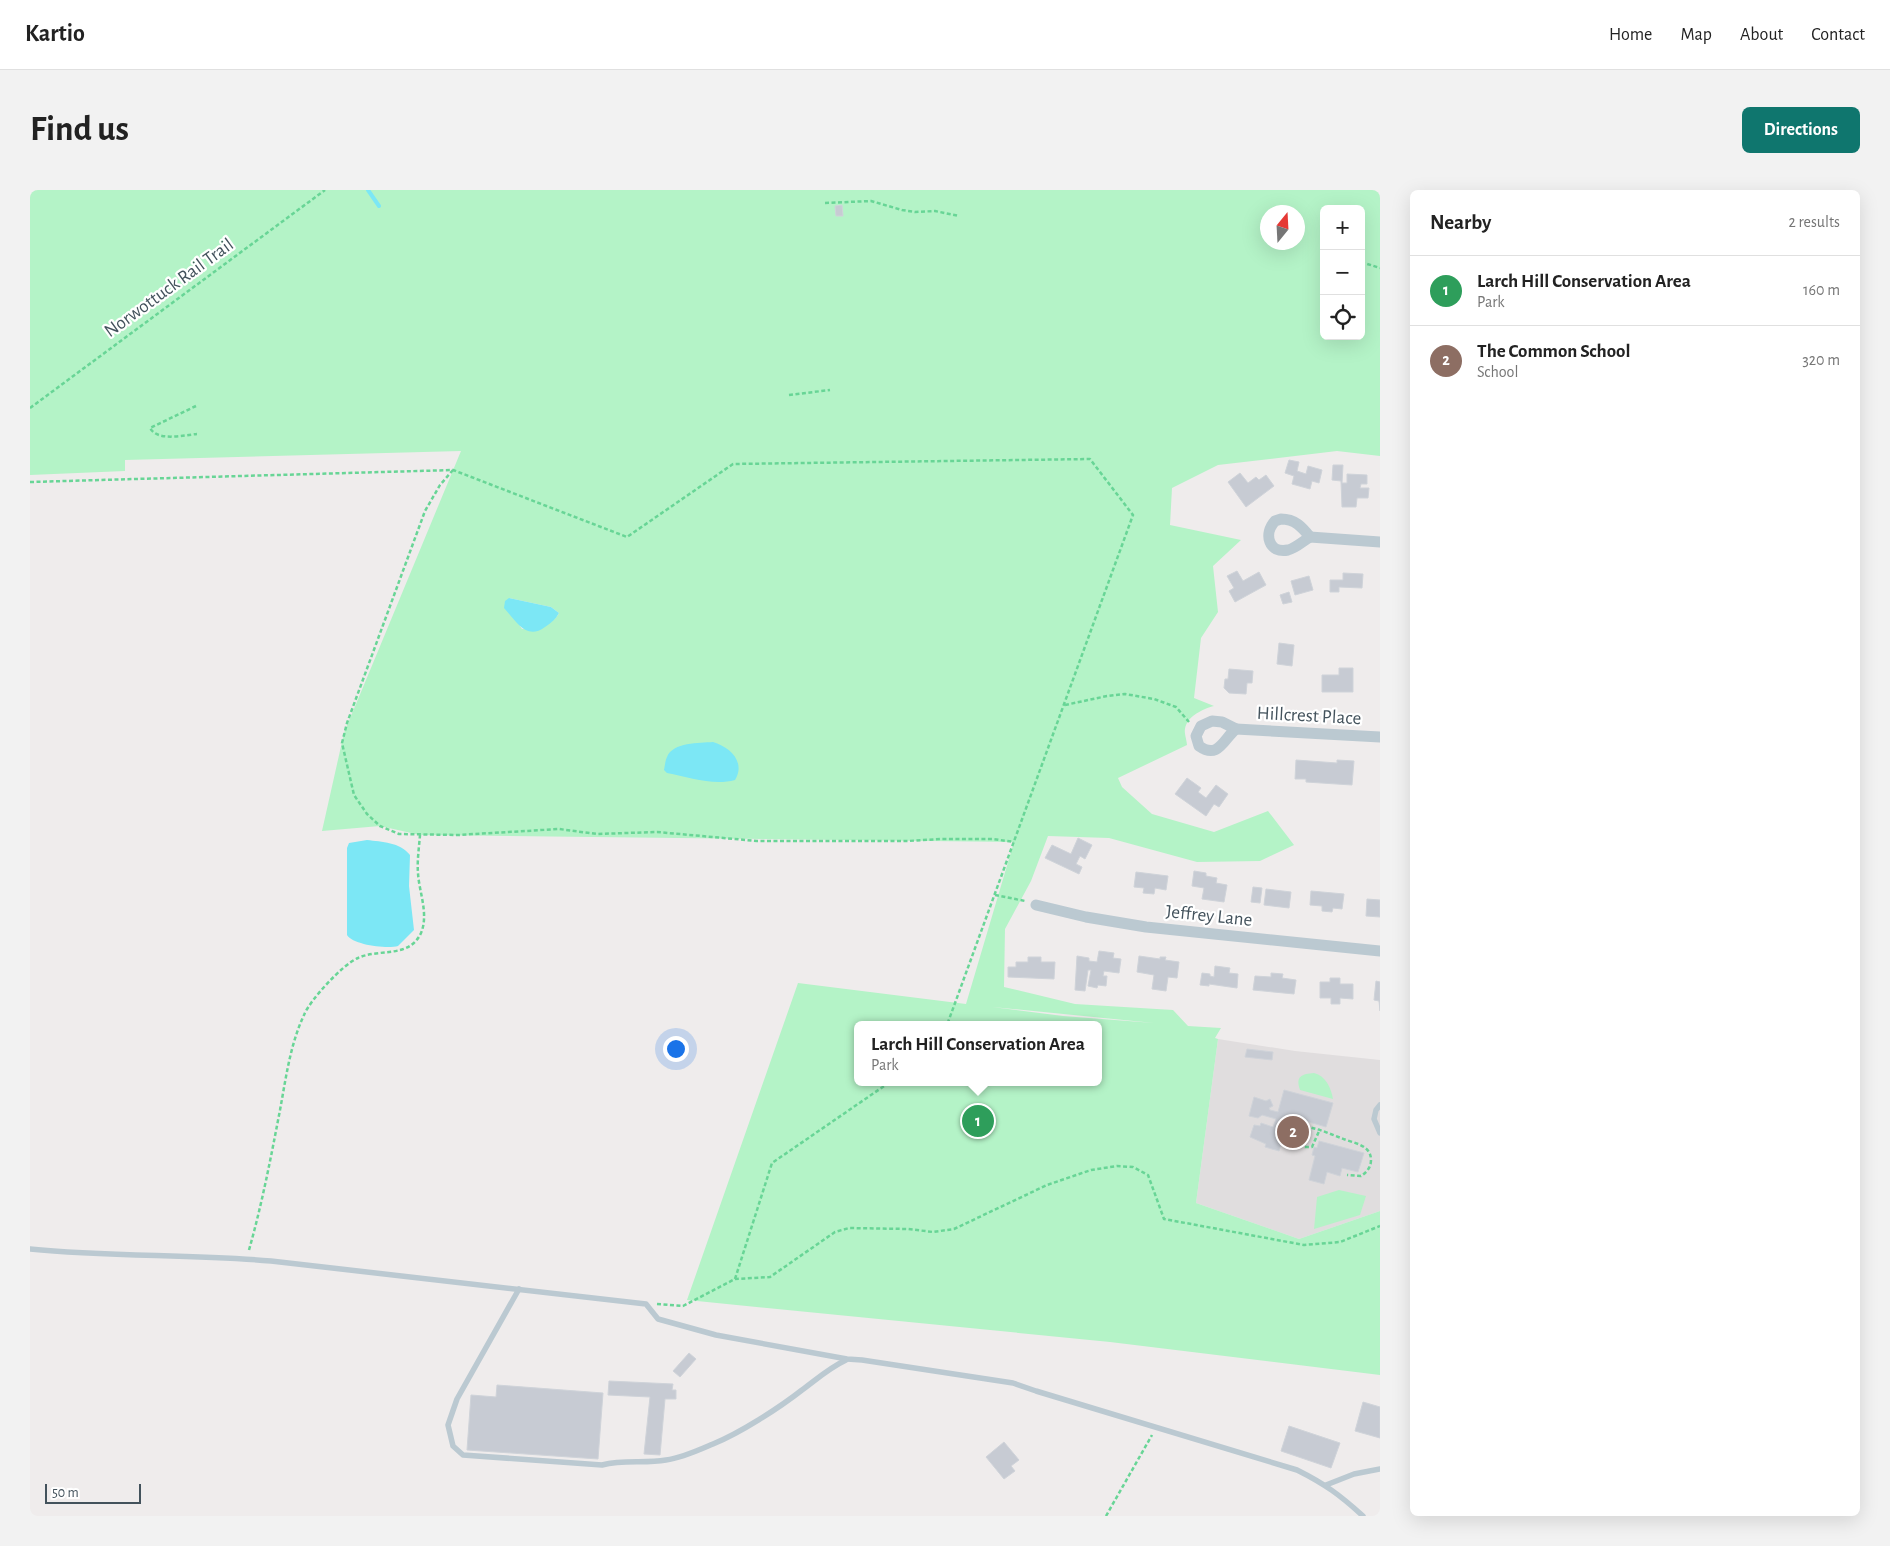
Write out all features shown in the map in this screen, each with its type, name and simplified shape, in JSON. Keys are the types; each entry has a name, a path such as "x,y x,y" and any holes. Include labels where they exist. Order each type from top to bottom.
{"street":[{"path":"1310,537 1380,542"},
{"name":"Hillcrest Place","path":"1236,729 1222,746 1210,751 1202,749 1197,743 1198,729 1208,722 1217,721 1236,729 1380,737"},
{"name":"Jeffrey Lane","path":"1036,905 1080,916 1146,927 1380,951"}],"lane":[{"path":"1380,1105 1376,1110 1374,1119 1380,1133"},
{"path":"30,1249 247,1259 646,1304 658,1319 708,1333 847,1359 1013,1383 1036,1392 1297,1470 1338,1493 1362,1516"},
{"path":"519,1289 457,1399 448,1425 453,1446 463,1455 602,1465 618,1461 667,1460 715,1443 760,1418 801,1391 830,1367 847,1359"},
{"path":"1326,1485 1354,1474 1380,1469"}],"path":[{"name":"Norwottuck Rail Trail","path":"30,408 325,190"},
{"path":"825,204 871,201 902,210 915,212 936,211 959,216"},
{"path":"1365,263 1380,268"},
{"path":"789,395 830,390"},
{"path":"196,406 150,428 155,433 162,435 197,434"},
{"path":"30,482 453,470 627,537 733,464 1090,459 1133,515 948,1021"},
{"path":"453,470 440,485 425,511 347,723 342,743 354,795 367,814 380,826 399,834 458,835 559,829 597,834 657,832 757,841 908,841 940,838 993,839 1014,842"},
{"path":"1065,705 1125,694 1154,699 1176,707 1198,729"},
{"path":"247,1259 262,1203 293,1042 304,1013 318,992 356,958 372,953 400,951 414,943 421,932 424,918 418,873 420,834"},
{"path":"995,894 1036,905"},
{"path":"735,1279 772,1163 884,1086"},
{"path":"1292,1127 1302,1126 1320,1130 1360,1145 1370,1153 1371,1163 1366,1173 1361,1176 1347,1175"},
{"path":"1302,1126 1298,1144 1308,1148 1314,1145 1320,1130"},
{"path":"646,1304 683,1306 735,1279 770,1277 835,1232 849,1228 908,1229 933,1232 954,1229 1047,1185 1091,1170 1117,1166 1133,1167 1148,1175 1164,1219 1304,1246 1340,1242 1380,1226"},
{"path":"1106,1516 1156,1428"}],"shaded area":[{"path":"1218,1039 1295,1051 1380,1060 1380,1211 1299,1239 1196,1203"}],"green space":[{"path":"30,190 1380,190 1380,456 1337,451 1218,465 1172,488 1170,525 1241,540 1213,566 1218,612 1201,638 1194,698 1214,706 1201,711 1186,724 1187,745 1118,778 1122,787 1152,814 1214,832 1268,811 1294,845 1260,861 1197,862 1109,838 1048,836 1031,881 1005,929 1004,987 1075,1004 1173,1010 1188,1026 1221,1028 1215,1038 1218,1039 1196,1203 1299,1239 1380,1211 1380,1375 1110,1342 687,1300 798,983 966,1004 1014,842 420,835 380,826 322,831 344,733 461,451 125,460 125,471 30,475","holes":["509,598 551,607 559,613 553,621 522,629 517,621","992,1007 1154,1023 1063,1016"]},
{"path":"1314,1073 1322,1077 1327,1083 1333,1099 1300,1090 1299,1079 1306,1074"},
{"path":"1339,1190 1366,1196 1360,1215 1314,1229 1317,1197"}],"water":[{"path":"509,598 551,607 559,613 551,622 538,631 527,631 504,608 505,601"},
{"path":"713,742 730,751 737,761 739,767 735,780 718,782 692,779 667,773 664,770 667,757 675,748 687,744"},
{"path":"367,840 396,845 410,855 409,886 414,930 398,946 386,947 363,944 347,935 347,848 349,843"}],"building":[{"path":"842,205 843,216 836,216 835,206"},
{"path":"1289,460 1299,462 1297,471 1306,474 1308,466 1322,470 1319,483 1312,481 1310,489 1292,484 1294,476 1285,473"},
{"path":"1333,465 1343,465 1342,483 1347,483 1347,474 1367,475 1367,484 1361,484 1360,488 1369,488 1368,498 1357,498 1356,507 1342,507 1341,481 1332,480"},
{"path":"1240,473 1248,483 1256,477 1259,480 1266,475 1274,486 1246,507 1228,482"},
{"path":"1237,571 1243,581 1259,572 1266,585 1235,602 1229,591 1234,588 1227,576"},
{"path":"1343,573 1363,574 1362,588 1339,587 1339,592 1330,592 1330,580 1343,580"},
{"path":"1309,576 1313,590 1295,595 1291,581"},
{"path":"1289,592 1292,602 1283,604 1280,595"},
{"path":"1279,643 1294,645 1292,666 1277,664"},
{"path":"1339,668 1353,668 1353,692 1322,692 1322,675 1339,675"},
{"path":"1229,669 1253,671 1252,683 1247,683 1246,694 1229,693 1224,688 1225,679 1228,679"},
{"path":"1296,760 1337,763 1337,760 1354,761 1352,785 1306,782 1306,779 1295,779"},
{"path":"1187,778 1201,788 1198,792 1206,798 1216,785 1228,794 1219,807 1214,804 1206,816 1175,794"},
{"path":"1078,838 1092,845 1085,859 1080,856 1076,864 1082,867 1079,874 1045,858 1052,845 1071,854"},
{"path":"1194,871 1206,873 1206,876 1217,878 1216,883 1227,885 1224,902 1202,899 1204,888 1192,886"},
{"path":"1136,872 1168,876 1166,890 1155,888 1154,894 1143,893 1144,888 1134,887"},
{"path":"1253,887 1262,888 1260,903 1251,902"},
{"path":"1266,889 1291,892 1289,908 1264,905"},
{"path":"1311,891 1344,894 1342,909 1333,908 1332,912 1322,911 1322,906 1310,905"},
{"path":"1367,899 1380,900 1380,917 1366,916"},
{"path":"1099,951 1114,953 1113,958 1121,959 1119,973 1104,971 1103,976 1107,976 1106,986 1098,985 1097,988 1088,986 1091,970 1088,970 1085,991 1075,990 1077,956 1089,958 1089,961 1097,962"},
{"path":"1139,956 1160,959 1160,957 1166,957 1165,960 1179,962 1177,978 1168,977 1166,991 1152,989 1154,975 1137,972"},
{"path":"1028,957 1041,957 1041,962 1055,962 1054,979 1008,977 1008,967 1016,967 1016,962 1028,962"},
{"path":"1215,966 1230,968 1229,973 1238,974 1237,988 1209,984 1209,986 1200,985 1202,973 1210,974 1210,976 1214,977"},
{"path":"1271,973 1283,974 1282,978 1296,980 1294,994 1253,990 1255,976 1271,977"},
{"path":"1330,978 1340,978 1340,984 1353,984 1353,999 1340,998 1340,1004 1331,1004 1331,998 1320,998 1320,982 1330,982"},
{"path":"1376,981 1380,982 1380,1011 1379,1001 1374,1000"},
{"path":"1247,1049 1273,1052 1272,1060 1245,1057"},
{"path":"1284,1090 1333,1103 1326,1127 1295,1118 1294,1120 1289,1119 1279,1151 1265,1147 1266,1144 1250,1137 1254,1125 1260,1126 1261,1123 1273,1127 1276,1119 1262,1115 1258,1118 1249,1116 1254,1097 1266,1101 1270,1099 1273,1106 1269,1108 1270,1110 1278,1112"},
{"path":"1319,1141 1364,1153 1358,1172 1342,1168 1340,1176 1327,1172 1324,1184 1309,1180 1315,1156 1312,1155 1314,1147 1317,1148"},
{"path":"689,1353 696,1359 680,1377 673,1371"},
{"path":"609,1381 673,1384 672,1390 676,1390 676,1399 665,1399 660,1455 644,1454 650,1397 608,1395"},
{"path":"497,1385 603,1393 598,1459 467,1450 471,1395 496,1397"},
{"path":"1363,1402 1380,1407 1380,1438 1355,1431"},
{"path":"1289,1426 1340,1443 1331,1468 1281,1451"},
{"path":"1004,1442 1019,1460 1011,1466 1015,1471 1004,1479 986,1457"}],"waterway":[{"path":"368,190 379,206"}],"place":[{"name":"Larch Hill Conservation Area","path":"978,1121"},
{"name":"The Common School","path":"1293,1132"}]}
